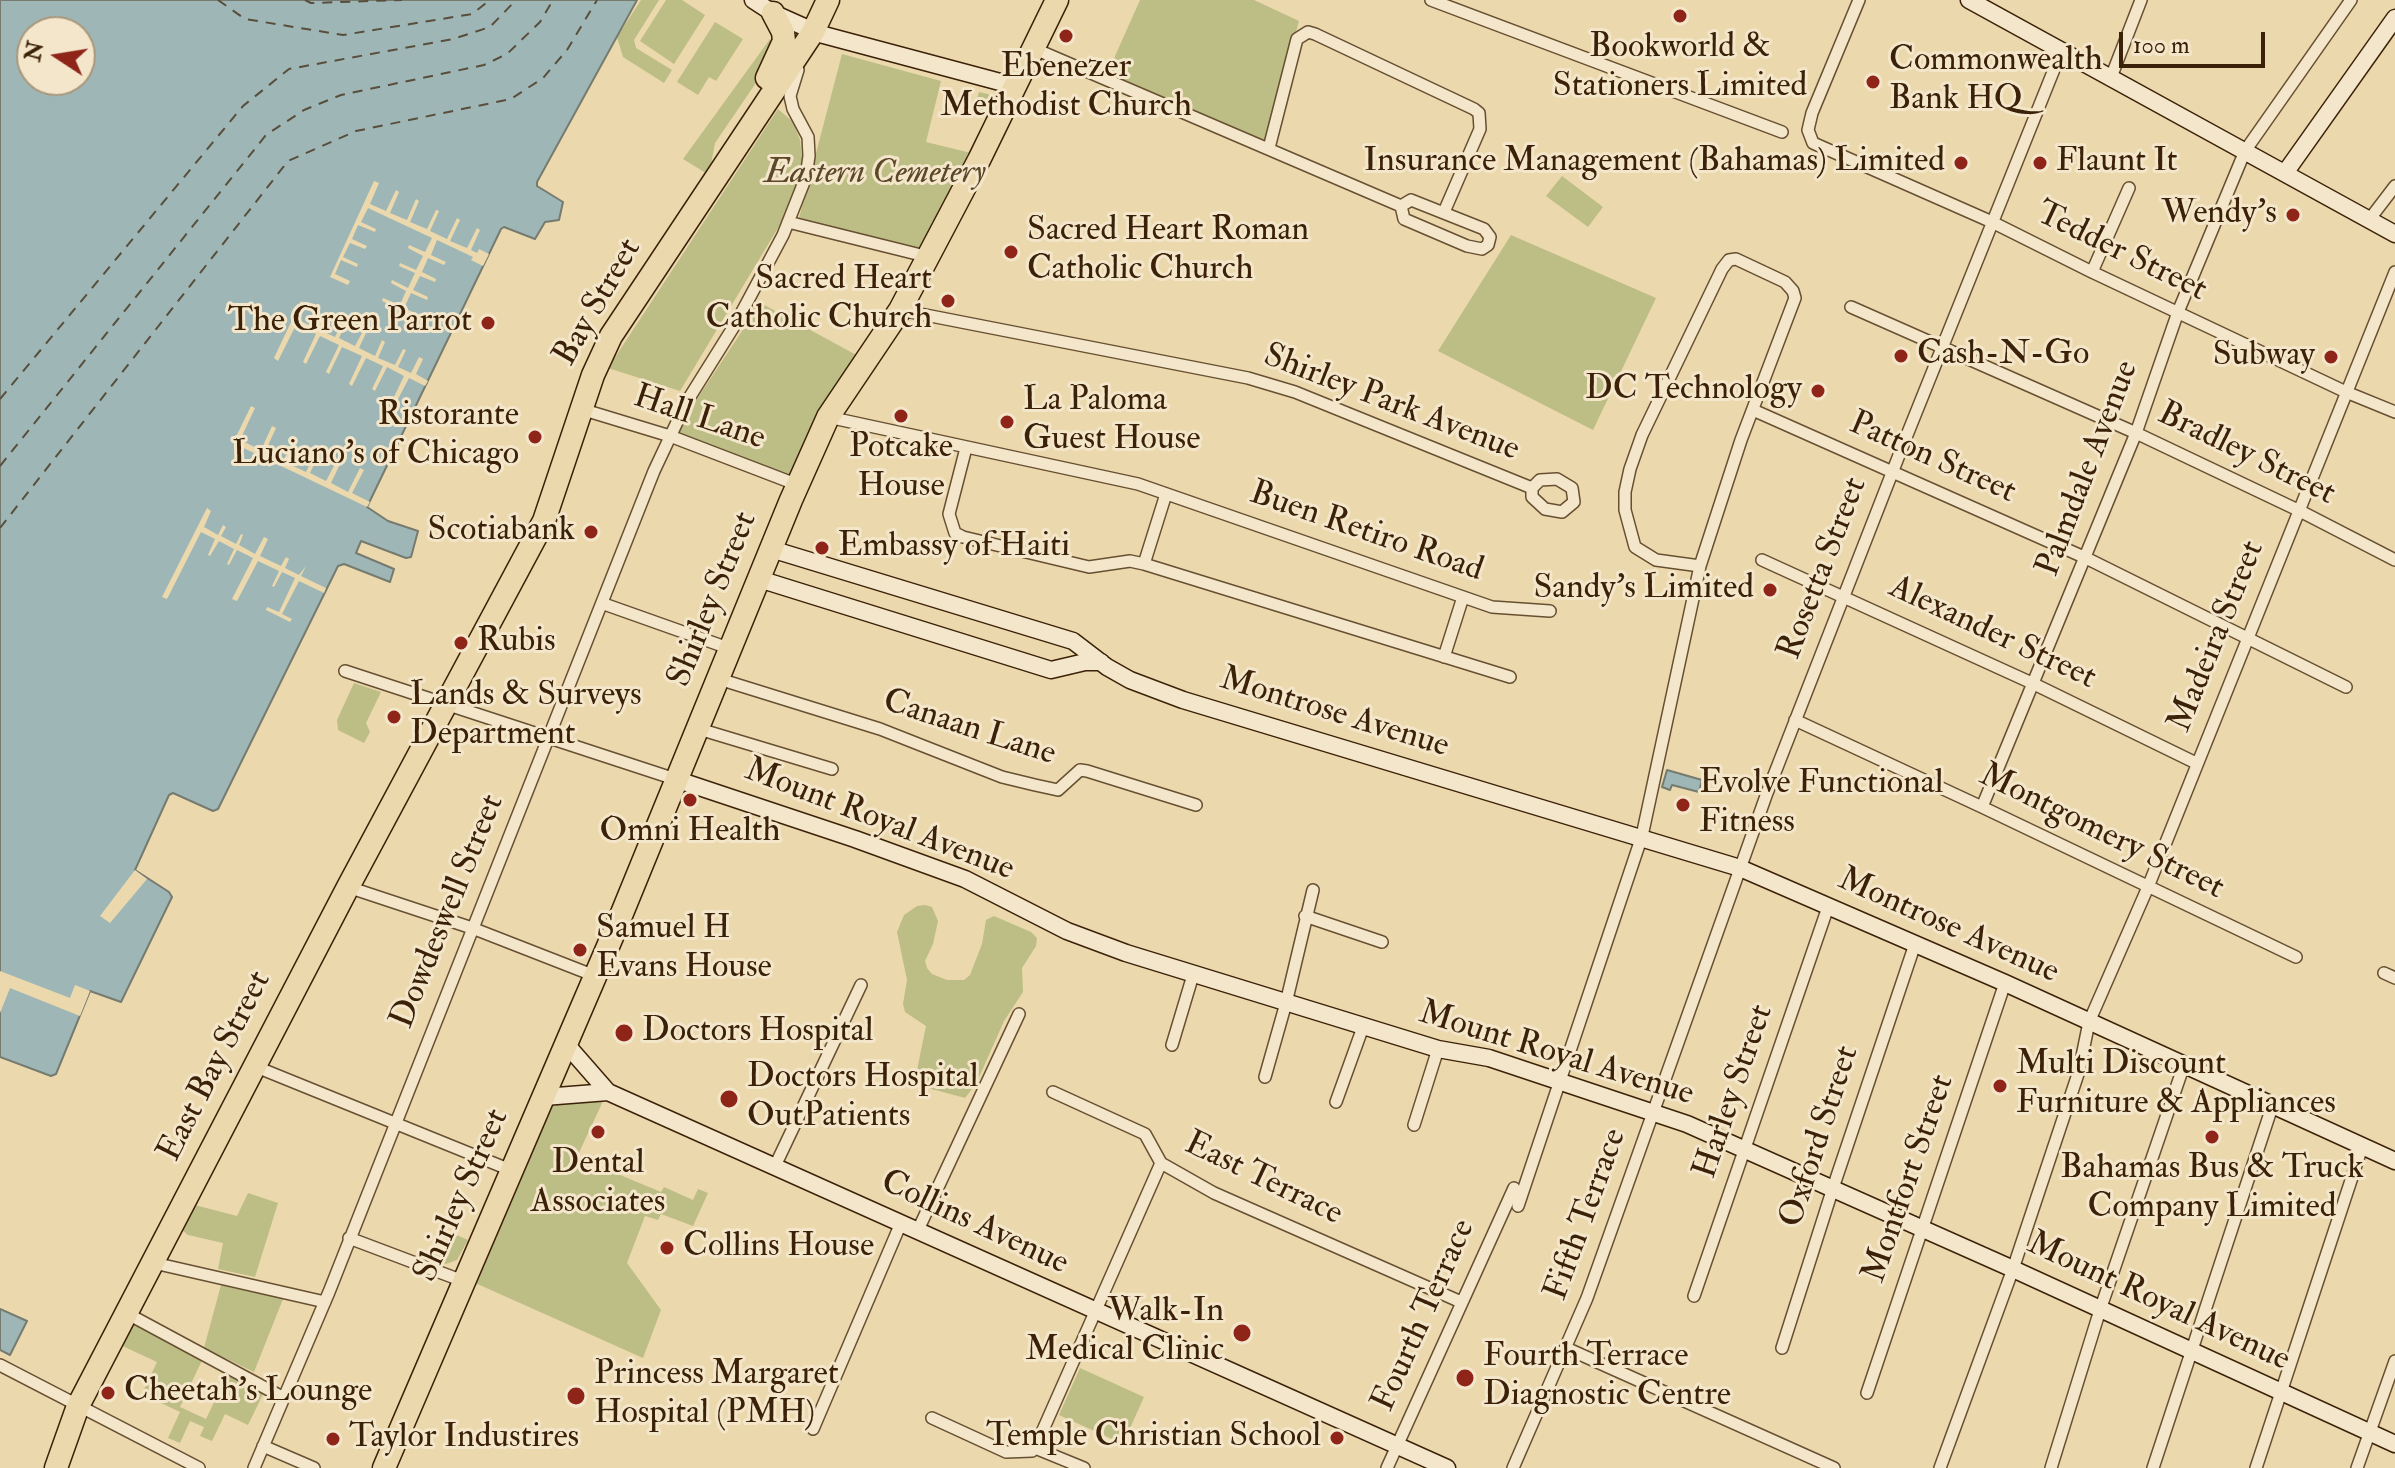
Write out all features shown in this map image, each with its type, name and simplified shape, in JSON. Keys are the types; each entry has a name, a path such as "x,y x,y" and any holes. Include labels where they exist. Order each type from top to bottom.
{"highway":[{"name":"Bay Street","path":"447,702 544,521 581,409 611,336 816,33 828,0"},
{"name":"Shirley Street","path":"384,1468 513,1171 828,417 900,310 1035,49 1057,0"},
{"path":"722,170 727,139 781,53 783,32 773,13"},
{"name":"East Bay Street","path":"56,1468 78,1406 447,702"}],"street":[{"path":"753,0 816,33 1015,86"},
{"path":"1431,0 1782,132"},
{"name":"Tedder Street","path":"1859,0 1812,113 1808,130 1810,138 1821,148 1992,222 2346,392 2395,412"},
{"path":"1969,0 2395,234"},
{"path":"2110,80 2141,0"},
{"name":"Palmdale Avenue","path":"1982,807 2086,558 2136,433 2178,312 2245,151 2351,0"},
{"path":"2285,173 2395,18"},
{"path":"1269,148 1297,39 1308,32 1315,34 1479,113 1480,129 1444,212"},
{"name":"Dowdeswell Street","path":"254,1468 325,1302 670,436 686,403 736,323 788,222 806,177 810,148 808,137 791,103 790,90 816,33"},
{"path":"1035,49 1401,206"},
{"name":"Rosetta Street","path":"1654,1113 1795,720 2061,52"},
{"path":"2369,220 2395,186"},
{"path":"2092,272 2129,188"},
{"path":"1411,200 1484,229 1490,237 1488,245 1477,249 1409,222 1401,215 1401,206 1411,200"},
{"path":"788,222 929,257"},
{"name":"Fourth Terrace","path":"1518,1206 1642,836 1700,566 1795,298 1785,282 1736,259 1725,263 1642,435 1625,492 1625,510 1635,547 1656,560 1700,566"},
{"name":"Madeira Street","path":"1940,1468 2013,1269 2079,1071 2089,1022 2148,887 2395,272"},
{"name":"Bradley Street","path":"1851,307 2136,433 2395,560"},
{"name":"Shirley Park Avenue","path":"900,310 1248,378 1295,392 1532,488"},
{"name":"Hall Lane","path":"581,409 670,436 798,485"},
{"name":"Patton Street","path":"1753,410 2086,558 2346,687"},
{"name":"Buen Retiro Road","path":"828,417 1138,484 1492,607 1550,611"},
{"path":"966,448 949,514 955,533 963,537 1089,567 1130,561 1144,564 1510,677"},
{"path":"1144,564 1166,494"},
{"name":"Montrose Avenue","path":"771,549 1073,641 1130,680 1183,700 1740,868 2005,983 2395,1161"},
{"name":"Alexander Street","path":"1762,560 1844,595 2196,763"},
{"path":"759,579 1051,670 1085,662 1101,662"},
{"path":"1444,657 1463,597"},
{"path":"604,604 731,649"},
{"path":"345,671 678,780"},
{"name":"Canaan Lane","path":"719,679 880,729 1002,777 1058,790 1080,770 1087,771 1196,805"},
{"name":"Montgomery Street","path":"1795,720 2296,957"},
{"path":"699,729 832,769"},
{"name":"Mount Royal Avenue","path":"678,780 965,879 1067,931 1193,975 1438,1049 1489,1058 1654,1113 1744,1148 2395,1444"},
{"path":"348,887 472,928 595,976"},
{"path":"1265,1077 1313,890"},
{"name":"Harley Street","path":"1694,1296 1828,907"},
{"path":"1305,916 1382,942"},
{"name":"Oxford Street","path":"1782,1348 1915,944"},
{"path":"1172,1045 1193,975"},
{"name":"Montfort Street","path":"1867,1393 2005,983"},
{"path":"775,1166 861,985"},
{"path":"918,1230 1019,1014"},
{"path":"1336,1102 1363,1027"},
{"name":"Collins Avenue","path":"566,1044 608,1092 1447,1468"},
{"path":"1414,1125 1438,1049"},
{"path":"2051,1468 2100,1310 2184,1065"},
{"path":"254,1066 513,1171"},
{"name":"Collins Avenue","path":"544,1097 608,1092"},
{"name":"East Terrace","path":"1053,1092 1145,1134 1161,1163 1214,1193 1461,1302"},
{"path":"2153,1468 2272,1107"},
{"name":"Fifth Terrace","path":"1513,1468 1566,1348 1654,1113"},
{"path":"2256,1468 2362,1147"},
{"path":"932,1418 1006,1452 1032,1451 1035,1448 1161,1163"},
{"name":"Fourth Terrace","path":"1387,1468 1514,1188"},
{"path":"813,1429 901,1223"},
{"path":"349,1238 463,1281"},
{"path":"154,1263 325,1302"},
{"path":"128,1314 284,1398"},
{"path":"1566,1348 1834,1468"},
{"path":"2357,1468 2395,1361"},
{"path":"0,1365 199,1468"},
{"path":"263,1446 314,1468"},
{"path":"1035,1448 1084,1468"}],"green space":[{"path":"641,0 659,0 634,40 636,48 672,70 664,83 623,57 617,37"},
{"path":"666,0 682,0 705,15 674,64 640,41"},
{"path":"1140,0 1254,0 1299,21 1266,143 1107,74"},
{"path":"715,22 743,39 716,81 709,77 698,95 677,82"},
{"path":"770,39 777,52 715,143 709,175 683,159"},
{"name":"Eastern Cemetery","path":"842,54 941,81 926,142 975,154 927,251 799,218"},
{"path":"979,92 1000,97 990,117 973,113"},
{"path":"778,109 793,122 800,140 800,176 790,208 680,391 608,368"},
{"path":"1562,176 1603,207 1588,227 1546,196"},
{"path":"1511,235 1656,298 1593,430 1438,351"},
{"path":"757,301 860,357 795,477 678,433 742,331"},
{"path":"354,683 381,692 366,723 370,732 364,743 338,730 337,720"},
{"path":"917,906 932,907 938,921 925,961 927,968 932,974 947,980 964,980 970,975 982,944 986,920 994,916 1031,932 1037,938 1036,946 1022,968 1023,992 1004,1021 976,1084 965,1098 909,1081 916,1075 926,1026 905,1012 903,1004 907,980 897,932 904,915"},
{"path":"604,1099 577,1157 661,1192 664,1187 693,1200 698,1189 708,1193 693,1226 661,1214 658,1220 645,1216 627,1263 661,1310 643,1358 473,1282 548,1101"},
{"path":"248,1193 278,1203 255,1277 218,1269 223,1243 188,1235 181,1229 191,1204 237,1216"},
{"path":"443,1229 468,1240 457,1260 446,1264 430,1259"},
{"path":"221,1285 283,1299 254,1372 204,1348"},
{"path":"129,1320 204,1356 180,1407 206,1419 228,1373 265,1390 248,1425 225,1414 212,1441 200,1436 204,1427 190,1421 180,1443 168,1438 180,1412 142,1394 157,1362 116,1343"},
{"path":"1080,1368 1144,1397 1123,1444 1059,1415"}],"water":[{"path":"0,0 637,0 537,182 537,186 563,202 559,220 545,222 535,239 504,227 501,229 367,507 388,521 418,531 411,557 406,558 361,541 356,553 394,569 390,582 344,564 338,566 218,809 213,811 173,793 169,795 135,870 172,897 121,1002 90,991 56,1074 51,1076 0,1057"},
{"path":"1667,770 1702,780 1699,792 1672,785 1670,790 1662,787"},
{"path":"0,1309 27,1321 10,1355 0,1350"}],"pier":[{"path":"374,181 379,183 370,204 386,211 396,190 399,192 390,213 407,220 416,199 419,201 410,222 427,229 436,210 439,211 430,231 447,239 457,218 460,220 450,241 467,248 477,228 480,230 471,250 477,253 479,249 489,254 483,266 471,260 473,257 437,240 431,255 446,262 444,265 428,258 422,272 436,279 435,282 420,276 413,290 428,297 427,300 411,293 404,308 420,315 418,318 382,301 383,298 400,305 406,291 391,283 392,280 408,288 415,273 399,266 400,263 416,270 423,256 408,248 409,245 425,252 432,238 368,208 361,222 376,229 375,232 358,225 352,239 367,246 365,249 350,243 343,257 358,264 357,267 341,260 335,274 350,281 348,285 330,277"},
{"path":"301,301 306,304 299,320 315,328 323,313 327,315 320,330 335,337 343,321 346,323 339,338 355,346 363,331 366,333 359,348 375,356 382,340 385,342 378,358 395,365 403,349 406,350 398,367 411,373 419,357 423,359 416,374 428,381 425,386 409,378 397,401 393,399 404,376 387,367 375,391 372,389 383,366 366,358 352,386 349,384 362,356 342,347 329,374 326,372 339,345 320,336 306,364 303,362 316,334 296,325 278,361 274,358"},
{"path":"251,406 255,408 240,440 261,450 272,426 276,428 265,452 283,461 295,438 298,440 287,463 306,472 318,448 321,450 310,473 326,481 338,458 342,460 331,483 348,492 360,468 364,470 352,493 370,502 367,507 233,443"},
{"path":"207,508 211,511 204,527 218,535 223,525 226,527 221,536 236,544 243,535 239,545 255,554 264,537 268,539 260,556 281,566 286,557 289,559 285,568 299,575 306,566 301,576 326,588 324,593 299,581 282,614 292,619 290,622 266,610 267,607 279,612 295,578 282,572 274,587 279,571 258,561 237,601 232,599 253,558 237,550 227,564 234,549 219,541 208,555 215,539 201,532 167,599 162,597"},
{"path":"135,870 147,879 110,923 100,916"},
{"path":"0,971 70,998 75,985 90,991 80,1016 10,988 0,1013"}],"ferry route":[{"path":"218,0 245,19 343,35 472,14 490,0"},
{"path":"305,0 311,3 402,0"},
{"path":"0,399 243,106 289,69 453,39 490,27 516,0"},
{"path":"0,466 266,135 304,110 341,95 484,65 507,54 540,22 553,0"},
{"path":"0,528 288,161 356,131 511,99 543,78 567,50 597,0"}],"place":[{"name":"Bookworld & Stationers Limited","path":"1680,16"},
{"name":"Ebenezer Methodist Church","path":"1066,36"},
{"name":"Commonwealth Bank HQ","path":"1873,82"},
{"name":"Insurance Management (Bahamas) Limited","path":"1961,163"},
{"name":"Flaunt It","path":"2040,163"},
{"name":"Wendy's","path":"2293,215"},
{"name":"Sacred Heart Roman Catholic Church","path":"1011,252"},
{"name":"Sacred Heart Catholic Church","path":"948,301"},
{"name":"The Green Parrot","path":"488,323"},
{"name":"Cash-N-Go","path":"1901,356"},
{"name":"Subway","path":"2331,357"},
{"name":"DC Technology","path":"1818,391"},
{"name":"Potcake House","path":"901,416"},
{"name":"La Paloma Guest House","path":"1007,422"},
{"name":"Ristorante Luciano's of Chicago","path":"535,437"},
{"name":"Scotiabank","path":"591,532"},
{"name":"Embassy of Haiti","path":"822,548"},
{"name":"Sandy's Limited","path":"1770,590"},
{"name":"Rubis","path":"461,643"},
{"name":"Lands & Surveys Department","path":"394,717"},
{"name":"Omni Health","path":"690,800"},
{"name":"Evolve Functional Fitness","path":"1683,805"},
{"name":"Samuel H Evans House","path":"580,950"},
{"name":"Doctors Hospital","path":"624,1033"},
{"name":"Multi Discount Furniture & Appliances","path":"2000,1086"},
{"name":"Doctors Hospital OutPatients","path":"729,1099"},
{"name":"Dental Associates","path":"598,1132"},
{"name":"Bahamas Bus & Truck Company Limited","path":"2212,1137"},
{"name":"Collins House","path":"667,1248"},
{"name":"Walk-In Medical Clinic","path":"1242,1333"},
{"name":"Fourth Terrace Diagnostic Centre","path":"1465,1378"},
{"name":"Cheetah’s Lounge","path":"108,1393"},
{"name":"Princess Margaret Hospital (PMH)","path":"576,1396"},
{"name":"Temple Christian School","path":"1337,1438"},
{"name":"Taylor Industires","path":"333,1439"}]}
